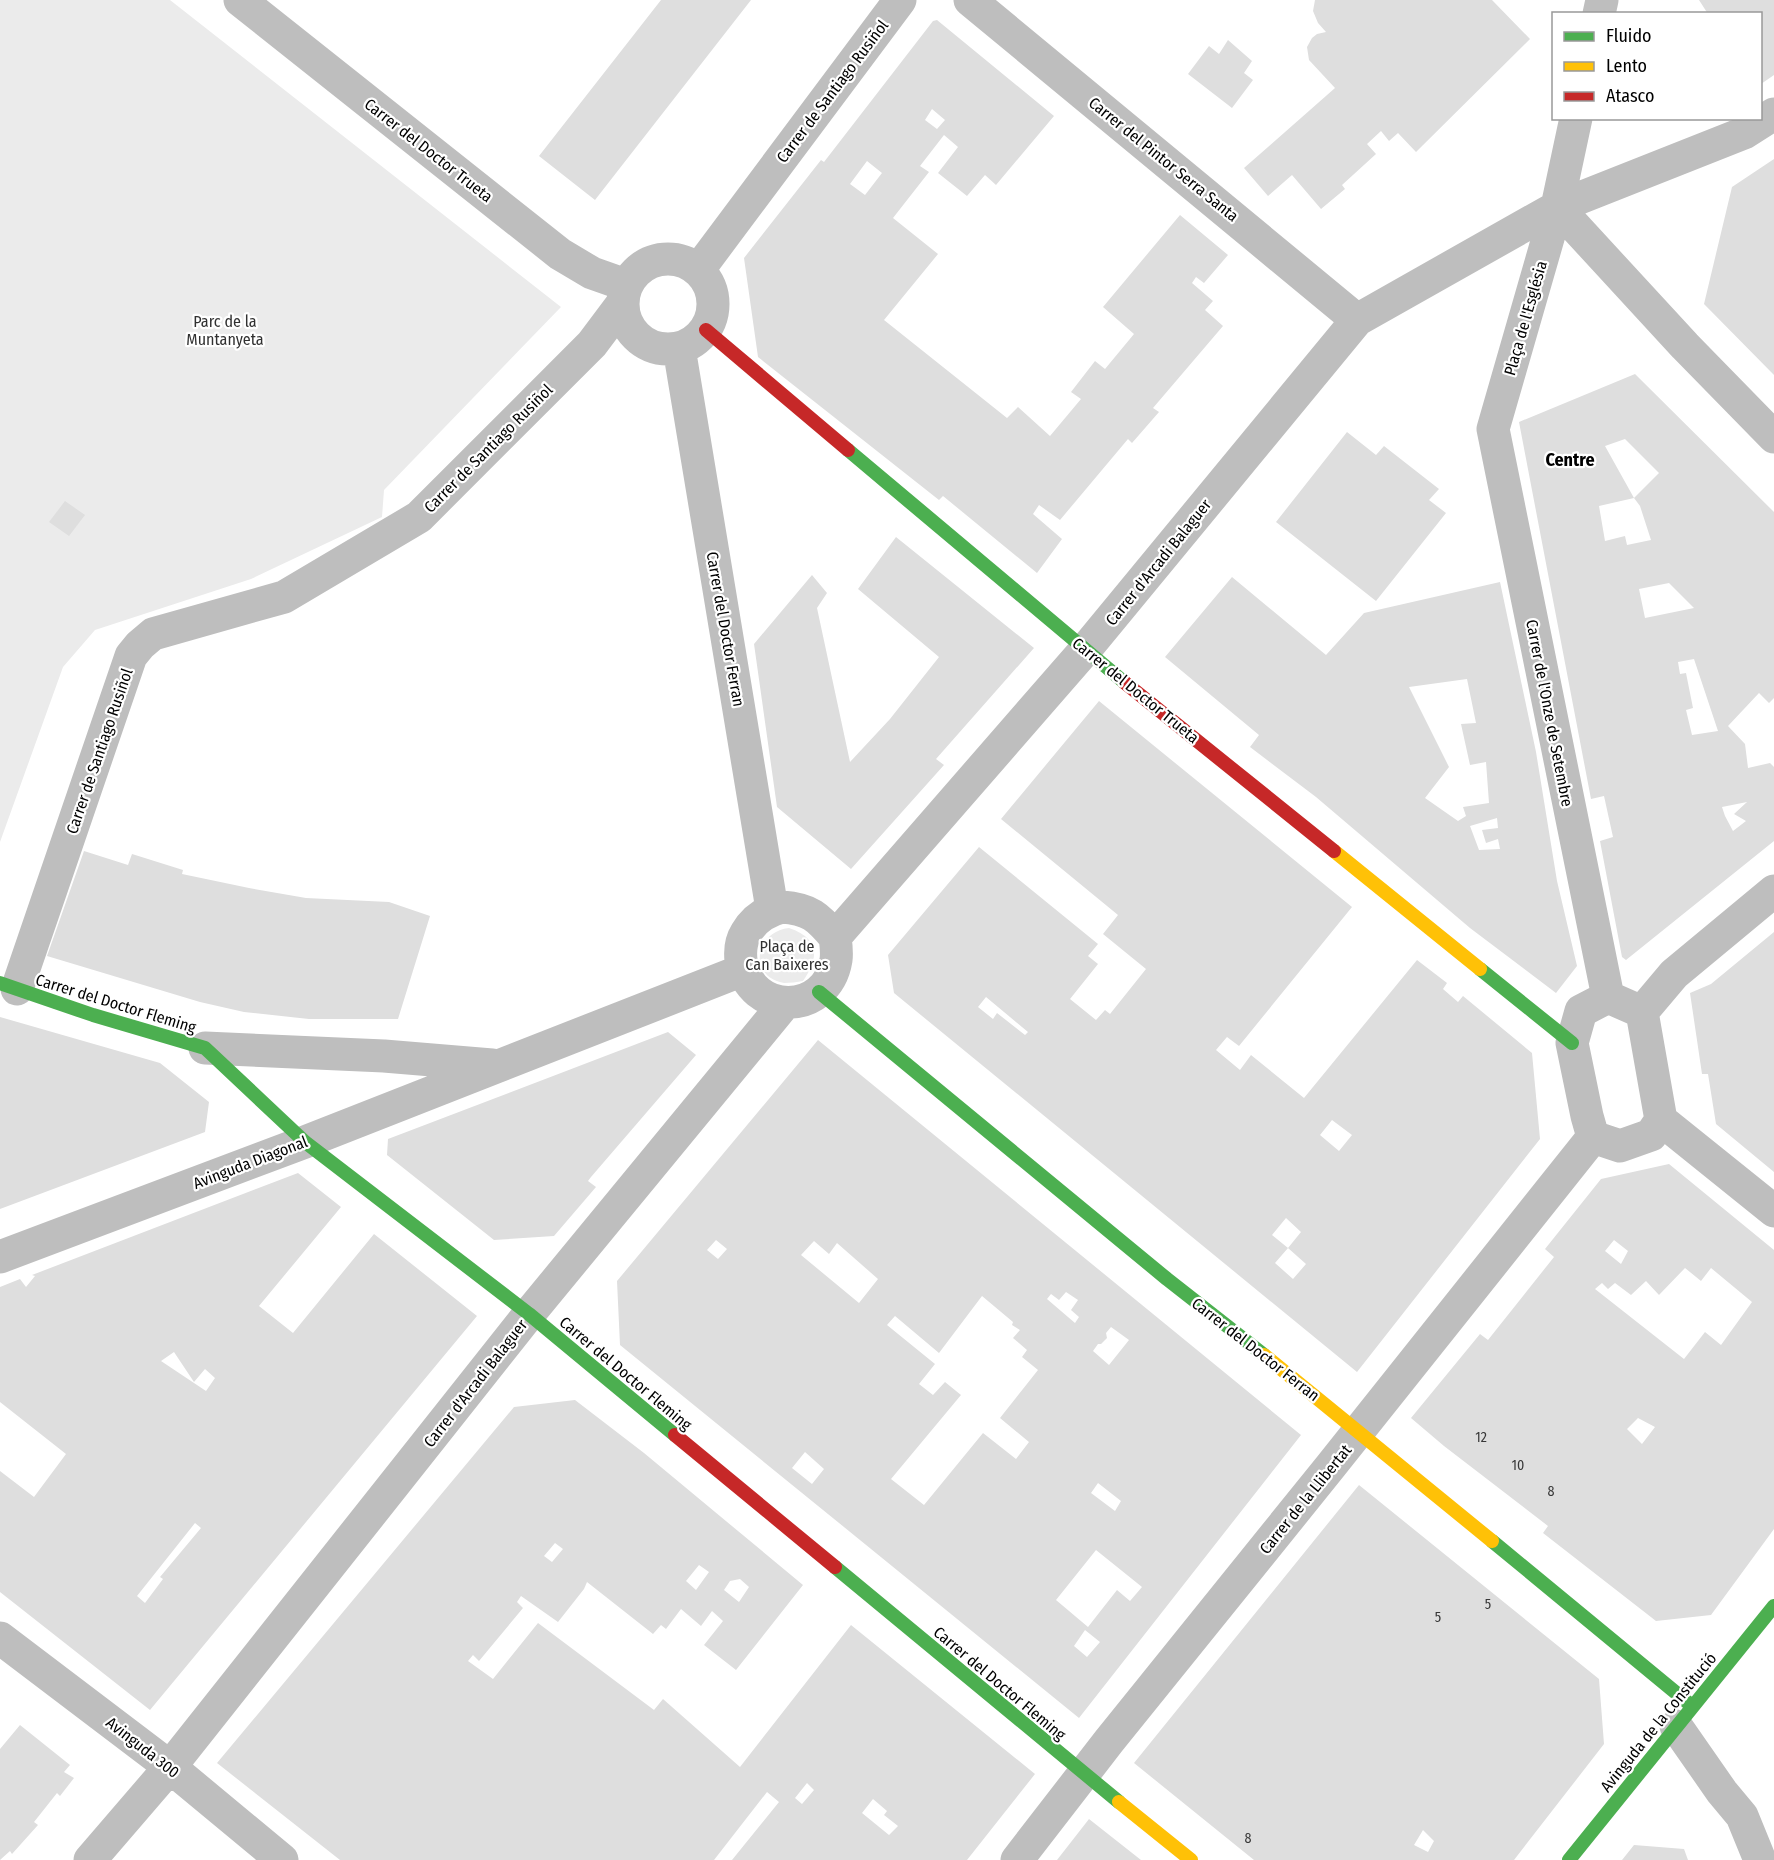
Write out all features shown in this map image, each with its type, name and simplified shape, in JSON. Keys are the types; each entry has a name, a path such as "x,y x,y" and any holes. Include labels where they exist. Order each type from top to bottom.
{"street":[{"name":"Carrer del Doctor Trueta","path":"240,0 560,254 624,295"},
{"name":"Carrer de Santiago Rusiñol","path":"699,269 900,0"},
{"name":"Carrer del Pintor Serra Santa","path":"970,0 1357,320"},
{"path":"1357,320 1557,207 1744,133 1774,114"},
{"name":"Plaça de l'Església","path":"1493,429 1557,207 1576,120"},
{"path":"1557,207 1685,346 1774,437"},
{"path":"670,258 680,259 699,269 708,279 713,294 714,311 706,330 694,342 679,348 660,349 637,337 625,320 624,295 636,271 654,260 670,258"},
{"name":"Carrer de Santiago Rusiñol","path":"9,986 131,656 140,645 153,634 284,597 420,516 592,344 624,295"},
{"name":"Carrer d'Arcadi Balaguer","path":"836,937 1085,650 1357,320"},
{"name":"Carrer del Doctor Trueta","path":"706,330 1085,650 1572,1043"},
{"name":"Carrer del Doctor Ferran","path":"679,348 772,909"},
{"name":"Carrer de l'Onze de Setembre","path":"1493,429 1608,997"},
{"path":"1642,1012 1674,974 1774,891"},
{"path":"799,908 818,917 836,937 836,959 831,976 819,992 802,1001 785,1003 772,1000 757,992 750,985 742,970 740,955 743,938 752,924 772,909 799,908"},
{"name":"Avinguda Diagonal","path":"0,1257 305,1142 742,970"},
{"name":"Carrer del Doctor Fleming","path":"9,986 93,1015 205,1048 305,1142 529,1314 1083,1774 1191,1860"},
{"name":"Carrer del Doctor Ferran","path":"819,992 1167,1279 1359,1431 1684,1716"},
{"path":"1642,1012 1608,997 1581,1011 1572,1043 1593,1137 1620,1146 1651,1135 1661,1120"},
{"name":"Carrer d'Arcadi Balaguer","path":"90,1860 171,1767 529,1314 785,1003"},
{"path":"1642,1012 1661,1120 1774,1211"},
{"name":"Avinguda Diagonal","path":"205,1048 384,1056 500,1065"},
{"name":"Carrer de la Llibertat","path":"1017,1860 1083,1774 1593,1137"},
{"name":"Avinguda de la Constitució","path":"1569,1860 1774,1606"},
{"name":"Avinguda 300","path":"0,1638 171,1767 282,1860"},
{"path":"1684,1716 1722,1792 1742,1816 1760,1860"}],"green space":[{"name":"Parc de la Muntanyeta","path":"0,0 170,0 561,307 384,490 382,517 251,579 95,630 63,667 0,842"},
{"name":"Plaça de Can Baixeres","path":"789,928 806,937 814,949 814,956 809,972 803,981 784,983 772,979 765,972 760,955 768,937 777,931"}],"building":[{"path":"661,0 751,0 595,200 539,156"},
{"path":"1315,0 1492,0 1530,39 1416,152 1398,133 1389,141 1381,131 1367,144 1376,154 1342,185 1345,189 1321,209 1292,175 1268,196 1244,168 1335,88 1309,60 1307,47 1312,38 1326,32 1318,23 1313,11"},
{"path":"1699,0 1774,0 1774,75 1762,83 1762,12 1707,12"},
{"path":"937,20 1054,116 996,185 985,175 967,196 938,173 958,147 944,135 920,166 929,172 893,218 938,254 884,320 1007,418 1018,407 1050,436 1081,399 1071,392 1095,361 1105,369 1134,334 1103,307 1180,215 1228,255 1204,283 1196,277 1192,283 1213,301 1205,310 1223,326 1153,408 1159,412 1132,443 1128,439 1060,520 1039,505 1033,514 1062,539 1037,573 943,496 939,500 758,357 744,258 821,160 824,162 933,21","holes":["932,109 945,120 937,129 925,120","867,161 882,173 865,195 850,184"]},
{"path":"1228,40 1252,61 1244,73 1253,80 1232,108 1188,74 1209,46 1219,54"},
{"path":"1774,159 1774,375 1704,304 1732,187"},
{"path":"1635,374 1774,512 1774,698 1769,703 1759,693 1728,726 1745,744 1748,768 1770,763 1774,767 1774,841 1626,960 1622,957 1600,841 1613,837 1604,796 1591,799 1519,422","holes":["1625,439 1659,473 1634,498 1605,446","1634,498 1640,506 1651,540 1627,545 1625,536 1605,541 1599,506","1669,583 1694,608 1645,618 1639,589","1694,659 1718,731 1692,735 1686,710 1693,708 1686,673 1680,674 1678,662","1747,802 1734,814 1746,821 1733,831 1722,807"]},
{"path":"1347,432 1376,455 1384,446 1439,489 1429,500 1446,513 1376,601 1276,522"},
{"path":"65,501 85,515 69,536 49,522"},
{"path":"896,537 1034,648 936,759 944,765 851,869 777,807 754,644 812,575 827,593 817,608 850,762 890,719 939,657 858,589"},
{"path":"1232,577 1326,655 1364,613 1500,582 1536,752 1557,881 1577,966 1556,993 1470,928 1316,797 1250,747 1259,735 1165,657","holes":["1467,679 1476,723 1461,724 1470,765 1486,762 1489,803 1463,807 1466,816 1458,821 1425,798 1449,767 1409,687","1497,818 1498,828 1482,830 1486,843 1498,839 1500,849 1479,850 1470,826"]},
{"path":"1099,701 1352,907 1239,1046 1227,1037 1216,1050 1240,1070 1251,1055 1304,1098 1417,960 1447,983 1443,989 1458,1002 1463,996 1532,1053 1540,1139 1357,1372 894,993 888,955 979,847 1098,944 1088,956 1098,964 1070,999 1096,1020 1105,1010 1110,1014 1146,969 1103,934 1118,915 1001,819","holes":["986,997 1028,1032 1025,1035 997,1013 993,1019 978,1007","1332,1120 1352,1135 1339,1151 1320,1135","1286,1218 1301,1232 1288,1248 1272,1235","1288,1248 1306,1264 1293,1279 1275,1263"]},
{"path":"84,851 128,865 132,854 183,870 182,874 306,898 389,902 430,916 398,1019 309,1019 244,1012 200,1002 47,956"},
{"path":"1774,932 1774,1172 1716,1124 1708,1074 1702,1074 1690,993 1711,984"},
{"path":"0,1017 160,1063 209,1102 205,1132 0,1209"},
{"path":"668,1032 696,1055 591,1177 588,1181 596,1187 554,1236 494,1240 387,1155 388,1139"},
{"path":"818,1040 1301,1435 1079,1718 620,1345 617,1281","holes":["716,1240 727,1249 718,1259 707,1250","814,1241 829,1254 837,1243 878,1279 859,1303 801,1255","1066,1292 1078,1300 1071,1310 1079,1317 1075,1323 1047,1299 1051,1294 1059,1300","982,1296 1020,1330 1013,1338 1027,1350 1022,1357 1038,1370 1000,1418 1029,1442 1016,1459 983,1433 924,1505 891,1479 961,1395 945,1382 933,1395 919,1384 935,1364 887,1325 895,1316 939,1353","1111,1327 1129,1340 1109,1365 1093,1351 1107,1338 1106,1333","805,1452 824,1469 812,1484 792,1468","1098,1483 1121,1501 1115,1511 1091,1493","1096,1550 1142,1587 1130,1601 1117,1590 1088,1627 1056,1600","1085,1630 1100,1642 1087,1657 1074,1646"]},
{"path":"1669,1164 1774,1250 1774,1529 1711,1615 1656,1621 1543,1533 1548,1526 1411,1418 1480,1334 1488,1340 1554,1257 1545,1249 1601,1179","holes":["1614,1240 1628,1251 1621,1264 1605,1251","1685,1268 1701,1281 1711,1268 1752,1302 1721,1345 1705,1332 1684,1359 1595,1289 1602,1283 1608,1289 1615,1283 1631,1295 1646,1281 1659,1295","1638,1418 1655,1427 1642,1444 1627,1429"]},
{"path":"298,1173 341,1207 259,1306 293,1333 374,1234 477,1316 150,1710 0,1592 0,1471 34,1497 66,1454 0,1402 0,1287 20,1279 26,1287 35,1276 32,1275","holes":["174,1352 194,1382 205,1369 215,1378 206,1391 161,1361","195,1523 201,1528 160,1577 163,1579 145,1603 137,1596"]},
{"path":"575,1400 644,1453 803,1585 736,1670 704,1645 723,1621 712,1611 701,1626 681,1609 666,1629 661,1625 653,1634 587,1582 558,1622 521,1596 517,1602 523,1608 479,1661 473,1655 468,1661 493,1679 538,1623 654,1710 663,1699 740,1767 851,1625 1035,1774 967,1860 732,1860 779,1802 767,1792 714,1860 340,1860 217,1763 514,1407","holes":["555,1543 563,1549 552,1562 544,1556","699,1565 709,1572 696,1590 686,1581","740,1579 749,1587 739,1602 724,1590 730,1581","807,1783 814,1790 802,1804 795,1798","873,1799 887,1811 884,1815 898,1826 889,1835 862,1813"]},
{"path":"1359,1485 1599,1679 1604,1744 1514,1860 1254,1860 1134,1763","holes":["1423,1830 1434,1841 1428,1852 1414,1845"]},
{"path":"20,1725 70,1765 64,1772 74,1778 60,1796 57,1793 34,1822 38,1825 12,1854 10,1851 0,1860 0,1749"},
{"path":"1089,1819 1141,1860 1057,1860"},
{"path":"1634,1845 1684,1849 1688,1860 1622,1860"}],"traffic: fast":[{"path":"848,450 1124,682"},
{"path":"1480,969 1572,1043"},
{"path":"0,983 93,1015 205,1048 305,1142 529,1314 675,1435"},
{"path":"819,992 1167,1279 1264,1355"},
{"path":"1492,1541 1692,1706"},
{"path":"835,1567 1119,1802"},
{"path":"1569,1860 1774,1606"}],"traffic: slow":[{"path":"1334,851 1480,969"},
{"path":"1264,1355 1492,1541"},
{"path":"1119,1802 1191,1860"}],"traffic: jam":[{"path":"706,330 848,450"},
{"path":"1124,682 1334,851"},
{"path":"675,1435 835,1567"}],"district":[{"name":"Centre","path":"1570,460"}]}
